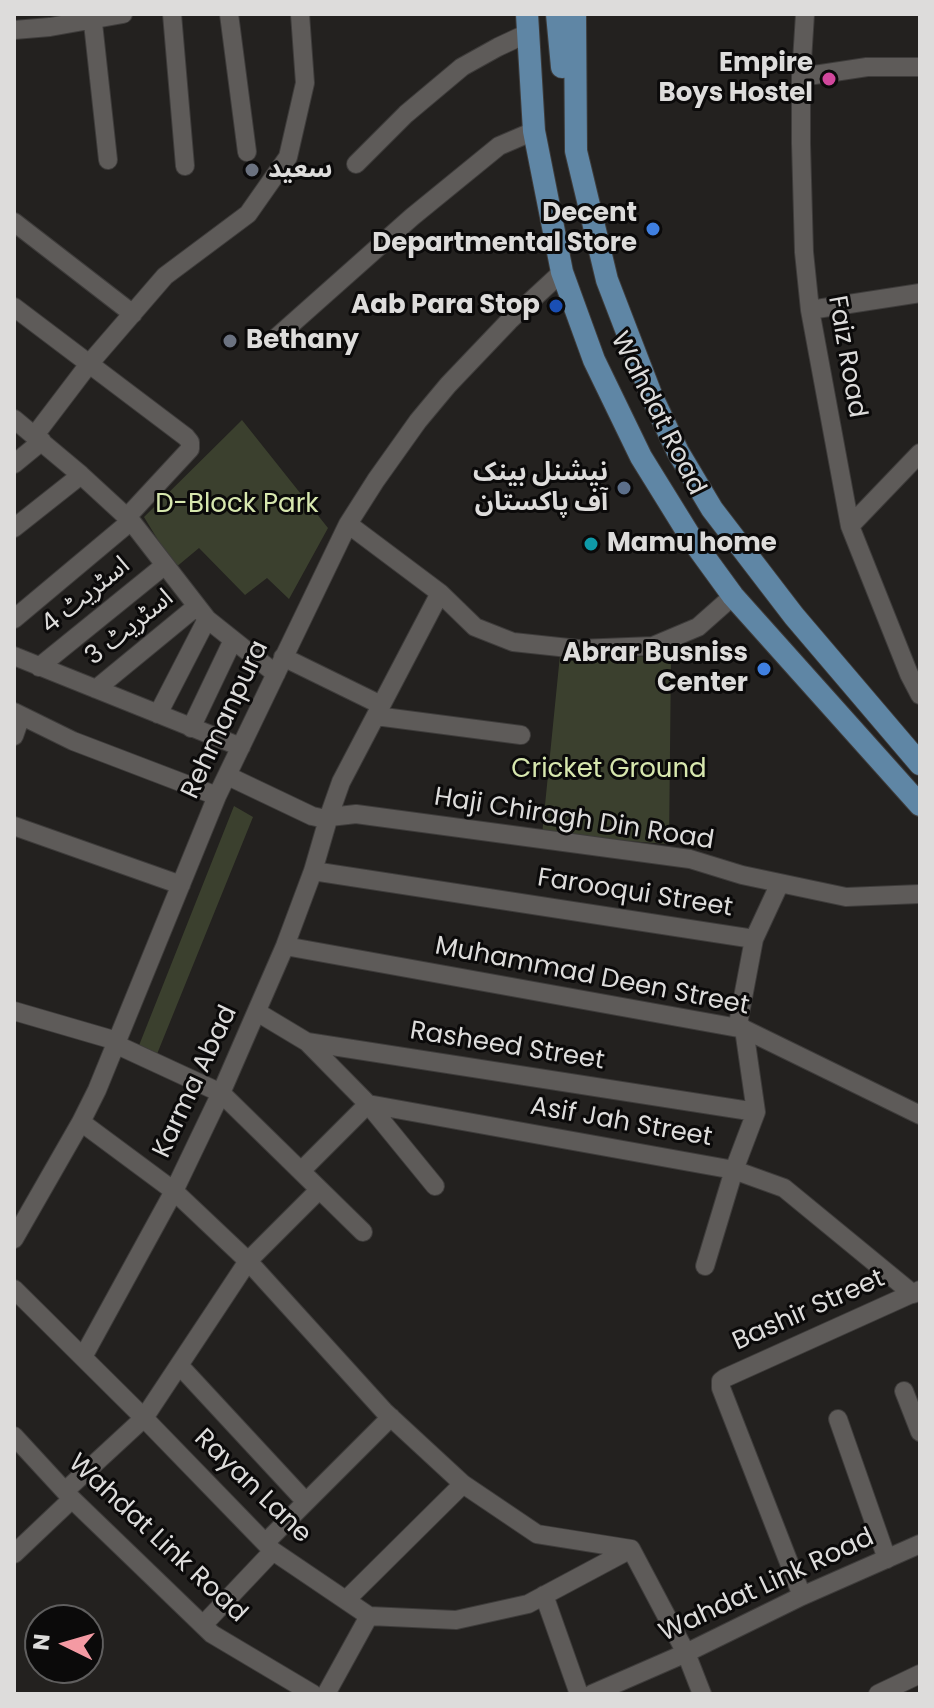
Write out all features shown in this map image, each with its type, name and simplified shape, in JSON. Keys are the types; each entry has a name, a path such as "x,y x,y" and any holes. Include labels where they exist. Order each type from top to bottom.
{"main road":[{"path":"557,14 563,89 576,151"},
{"name":"Wahdat Road","path":"575,14 576,151 607,280 652,397 678,452 712,509 794,616 920,764"},
{"name":"Wahdat Road","path":"527,24 534,131 562,272 594,360 641,457 693,541 733,596 920,805"}],"street":[{"path":"15,26 50,27 123,14"},
{"path":"172,14 185,166"},
{"path":"229,14 247,152"},
{"path":"14,464 39,438 89,364 165,276 248,214 288,157 305,83 300,14"},
{"name":"Faiz Road","path":"805,14 801,77 804,252 810,310 850,526 915,667 920,695"},
{"path":"93,17 108,160"},
{"path":"356,164 406,114 462,67 498,47 527,24"},
{"path":"801,77 867,67 920,67"},
{"path":"277,337 412,217 499,146 534,131"},
{"path":"14,222 133,314"},
{"name":"Rehmanpura","path":"14,1239 97,1090 217,796 348,524 418,421 448,385 509,321 562,272"},
{"path":"810,310 920,293"},
{"path":"14,307 190,442 190,449 129,519 14,619"},
{"path":"14,419 129,519 202,613 233,640 280,666 379,710 521,735"},
{"path":"850,526 920,453"},
{"path":"14,528 81,475"},
{"path":"348,524 440,593 475,627 513,642 578,649 653,646 698,627 733,596"},
{"name":"اسٹریٹ 4","path":"39,667 165,565"},
{"name":"Karma Abad","path":"83,1357 174,1191 221,1093 285,946 341,782 440,593"},
{"path":"158,714 202,613"},
{"name":"اسٹریٹ 3","path":"96,689 202,613"},
{"path":"191,728 233,640"},
{"path":"14,656 241,747"},
{"path":"14,736 18,714 73,741 217,796"},
{"name":"Haji Chiragh Din Road","path":"228,776 312,816 356,814 690,859 742,875 846,897 920,894"},
{"path":"14,826 181,885"},
{"name":"Farooqui Street","path":"313,871 754,939 738,1024 744,1029 756,1112 734,1170 705,1266"},
{"path":"754,939 780,883"},
{"name":"Muhammad Deen Street","path":"285,946 744,1029 920,1115"},
{"path":"14,1011 116,1042 221,1093 363,1232"},
{"name":"Rasheed Street","path":"257,1012 307,1042 756,1112"},
{"path":"307,1042 368,1104 435,1186"},
{"path":"301,1171 368,1104"},
{"name":"Asif Jah Street","path":"368,1104 734,1170 784,1188 916,1292"},
{"path":"81,1122 174,1191 248,1261 391,1417 463,1484 537,1534 631,1549"},
{"path":"14,1554 144,1418 248,1261 319,1190"},
{"name":"Rayan Lane","path":"14,1289 270,1547 369,1616"},
{"name":"Bashir Street","path":"802,1596 721,1388 721,1381 916,1292"},
{"path":"179,1365 306,1502"},
{"path":"904,1391 920,1432"},
{"path":"203,1625 306,1502 391,1417"},
{"path":"838,1419 887,1559"},
{"name":"Wahdat Link Road","path":"14,1436 69,1495 212,1634 313,1694"},
{"path":"346,1600 463,1484"},
{"name":"Wahdat Link Road","path":"592,1694 920,1544"},
{"path":"326,1694 369,1616 456,1620 528,1604 631,1549"},
{"path":"631,1549 686,1653 702,1694"},
{"path":"544,1595 579,1694"},
{"path":"884,1693 920,1674"}],"green space":[{"name":"D-Block Park","path":"242,420 328,528 289,599 267,578 245,595 199,548 175,568 144,517"},
{"name":"Cricket Ground","path":"560,655 671,657 669,844 542,835"},
{"path":"234,806 253,817 155,1059 138,1048"}],"place":[{"name":"Empire Boys Hostel","path":"829,79"},
{"name":"سعید","path":"252,170"},
{"name":"Decent Departmental Store","path":"653,229"},
{"name":"Aab Para Stop","path":"556,306"},
{"name":"Bethany","path":"230,341"},
{"name":"نیشنل بینک آف پاکستان","path":"624,488"},
{"name":"Mamu home","path":"591,544"},
{"name":"Abrar Busniss Center","path":"764,669"}]}
